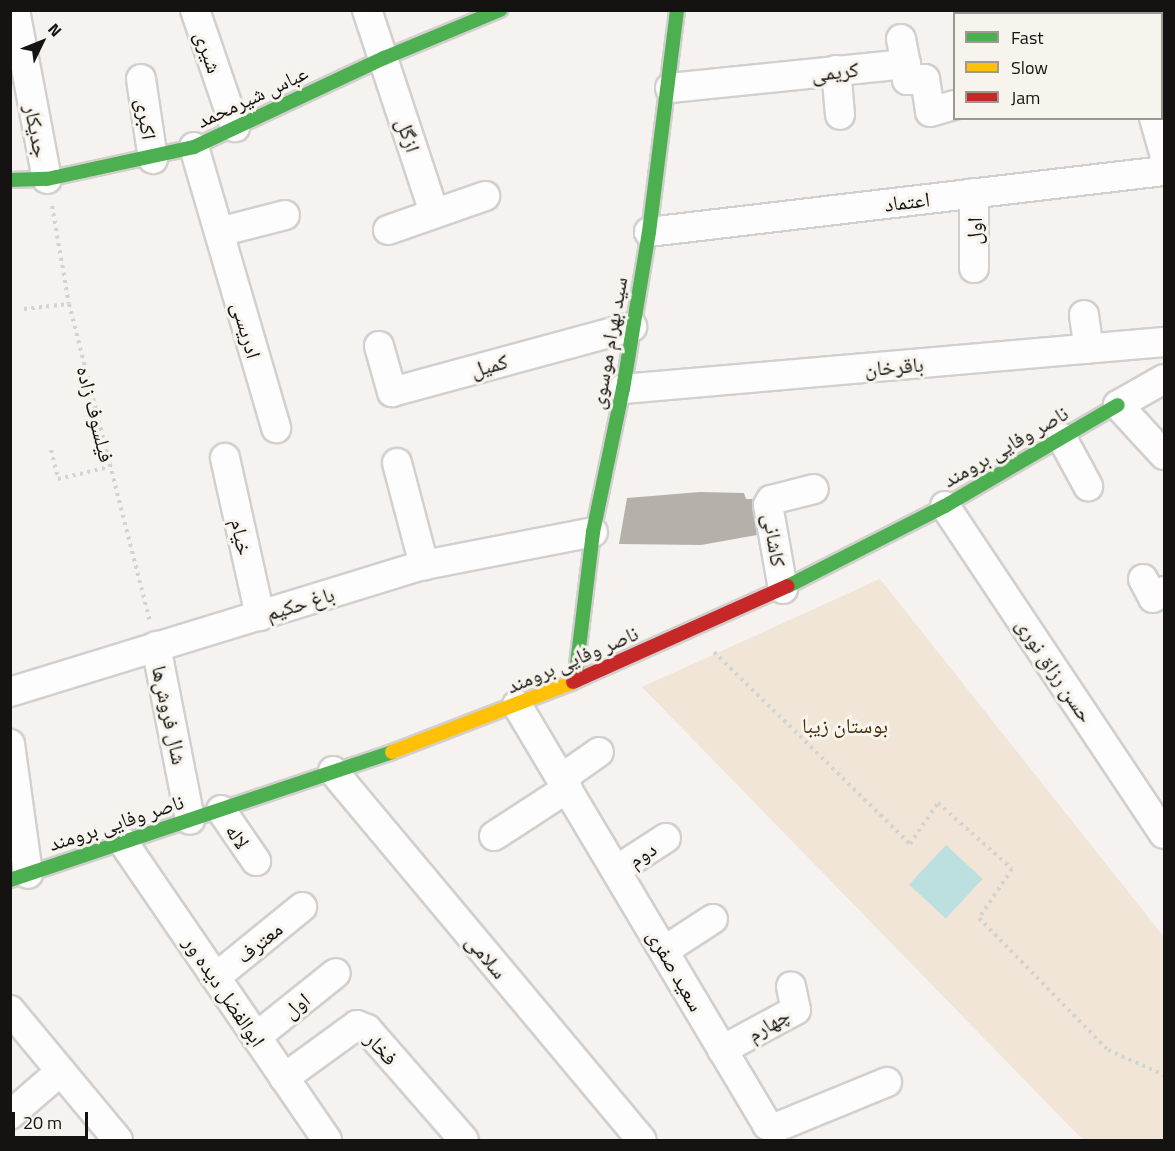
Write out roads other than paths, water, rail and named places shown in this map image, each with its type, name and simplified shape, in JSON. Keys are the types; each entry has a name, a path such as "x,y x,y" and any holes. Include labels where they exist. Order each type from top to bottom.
{"street":[{"name":"جدیکار","path":"15,10 47,179"},
{"name":"شیری","path":"195,10 235,127"},
{"name":"ازگل","path":"368,10 434,212"},
{"name":"عباس شیرمحمد","path":"10,180 47,179 153,159 194,147 384,58 500,10"},
{"name":"سید بهرام موسوی","path":"575,681 593,532 623,389 649,232 670,88 677,10"},
{"name":"کریمی","path":"670,88 836,70 904,52 907,80 925,79 930,112 953,105"},
{"path":"836,70 840,115"},
{"name":"اکبری","path":"141,80 153,159"},
{"path":"1155,120 1164,154"},
{"name":"ادریسی","path":"194,147 276,428"},
{"name":"اعتماد","path":"649,232 1164,171"},
{"name":"اول","path":"974,193 974,268"},
{"path":"388,230 484,196"},
{"path":"219,232 285,215"},
{"path":"1084,315 1089,350"},
{"name":"کمیل","path":"379,346 392,392 632,327"},
{"name":"باقرخان","path":"623,389 1164,342"},
{"path":"1164,378 1118,405 1164,455"},
{"name":"ناصر وفایی برومند","path":"19,877 333,771 517,705 575,681 783,589 945,506 1118,405"},
{"path":"1062,438 1088,486"},
{"name":"خیام","path":"225,458 260,616"},
{"path":"397,463 424,565"},
{"name":"کاشانی","path":"783,589 768,505 771,500 814,489"},
{"name":"حسن رزاق نوری","path":"945,506 1163,829"},
{"name":"باغ حکیم","path":"10,692 424,565 593,532"},
{"name":"شال فروش‌ها","path":"156,646 190,820"},
{"name":"سعید صفری","path":"517,705 618,869 767,1125 776,1128 887,1082"},
{"path":"10,744 19,877"},
{"path":"494,836 565,783 598,752"},
{"name":"سلامی","path":"333,771 627,1135"},
{"name":"لاله","path":"221,810 256,861"},
{"name":"دوم","path":"618,869 666,838"},
{"name":"ابوالفضل دیده ور","path":"123,842 327,1140"},
{"name":"معترف","path":"216,977 302,907"},
{"path":"665,950 713,919"},
{"name":"اول","path":"256,1037 336,973"},
{"name":"چهارم","path":"722,1050 796,1010 791,987"},
{"path":"10,1010 118,1140"},
{"name":"فخار","path":"284,1078 357,1025 367,1029 464,1140"},
{"path":"10,1115 61,1071"}],"water":[{"path":"946,845 983,879 946,919 909,884"}],"park label":[{"name":"بوستان زیبا","path":"845,725"}]}
